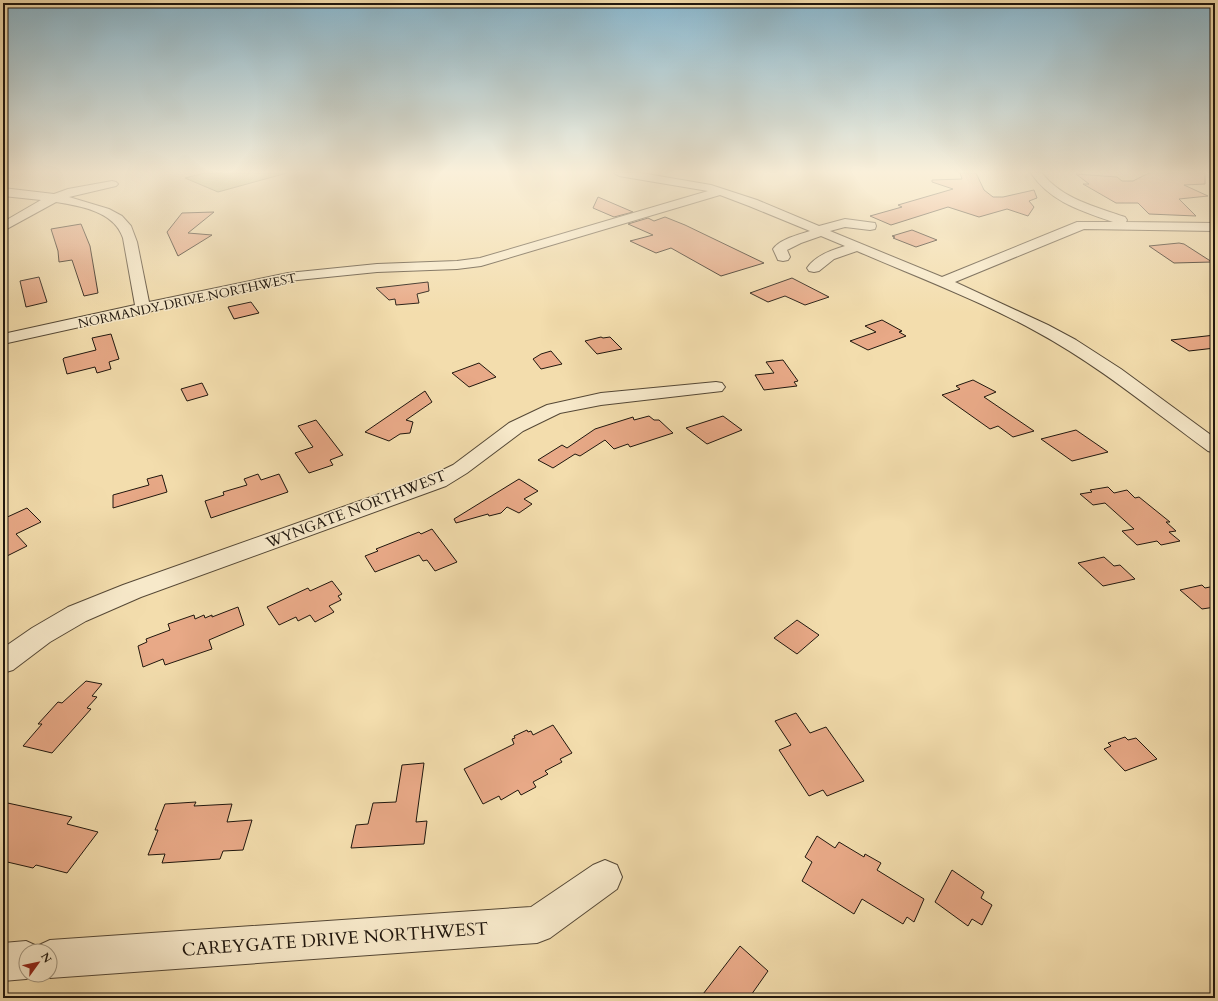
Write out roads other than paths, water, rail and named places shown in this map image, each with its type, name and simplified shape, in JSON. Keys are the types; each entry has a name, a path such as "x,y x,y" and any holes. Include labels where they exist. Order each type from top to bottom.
{"street":[{"path":"3,227 16,220"},
{"path":"118,220 127,230 132,245 143,308"},
{"name":"NORMANDY DRIVE NORTHWEST","path":"3,338 288,277 376,268 457,265 481,262 626,220"},
{"path":"792,220 1010,311 1070,344 1115,373 1215,447"},
{"path":"1081,220 1082,225"},
{"path":"1122,220 1145,225"},
{"path":"783,257 780,249 796,240 820,231 845,223 870,226"},
{"path":"943,282 1082,225 1215,226"},
{"path":"814,268 824,259 838,252 857,247"},
{"name":"WYNGATE NORTHWEST","path":"3,662 40,635 84,611 132,591 438,482 460,469 516,427 554,409 601,399 716,388"},
{"name":"CAREYGATE DRIVE NORTHWEST","path":"58,958 537,925 605,877"},
{"path":"3,962 18,961"}]}
